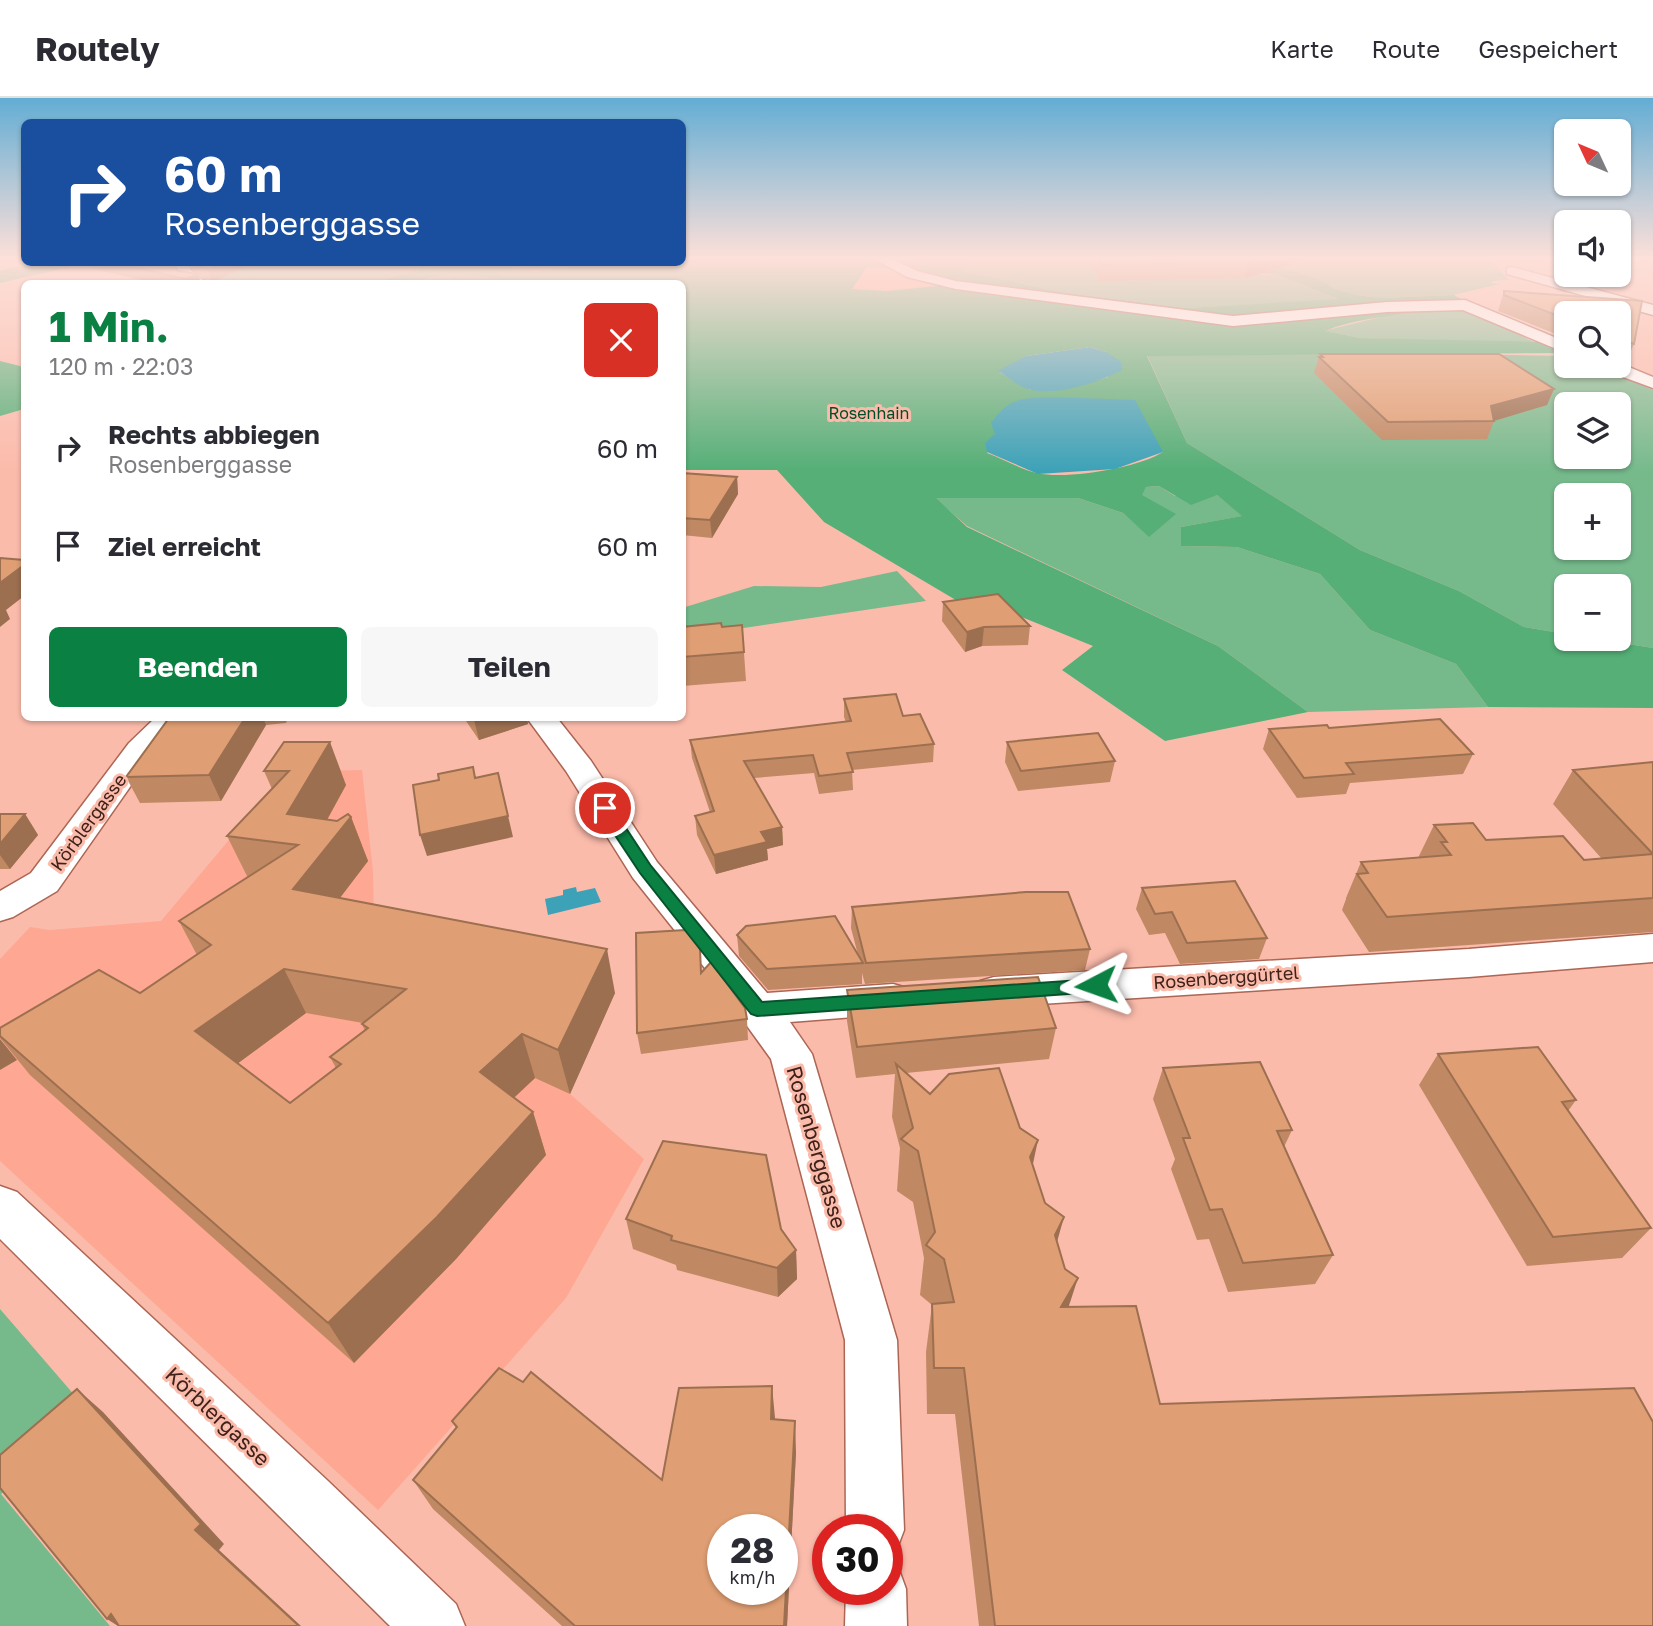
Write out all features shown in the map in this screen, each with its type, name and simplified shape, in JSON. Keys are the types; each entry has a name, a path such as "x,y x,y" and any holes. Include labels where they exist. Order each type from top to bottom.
{"street":[{"path":"1527,328 1554,342"},
{"path":"1631,374 1653,383"},
{"name":"Rosenberggasse","path":"544,721 580,768 645,870 791,1054 872,1340 875,1514"},
{"name":"Körblergasse","path":"0,908 44,882 141,750 165,725"},
{"name":"Rosenberggürtel","path":"757,1009 1469,963 1653,948"},
{"name":"Körblergasse","path":"0,1207 308,1501 434,1626"},
{"path":"876,1605 876,1626"}],"shaded area":[{"path":"362,770 373,872 374,922 644,1159 566,1298 378,1510 0,1161 0,959 30,927 50,930 161,921 286,772"}],"green space":[{"name":"Rosenhain","path":"686,328 1333,328 1325,331 1360,338 1544,342 1554,347 1554,353 1147,356 1187,443 1360,550 1459,591 1524,627 1554,632 1554,651 1631,651 1631,644 1653,648 1653,708 1488,707 1456,664 1370,630 1320,574 1237,547 1181,546 1181,527 1242,516 1217,495 1191,505 1159,486 1146,487 1142,495 1176,514 1149,537 1123,513 1078,498 936,498 967,527 1218,646 1308,712 1165,741 1062,670 1093,646 992,605 971,609 824,522 777,470 686,470","holes":["1090,347 1106,352 1108,377 1066,389 1030,390 999,372 1026,356","995,434 1163,452 1120,468 1065,475 1037,473 987,453"]},
{"path":"1334,328 1505,328 1536,343 1360,338 1323,331"},
{"path":"1147,355 1554,356 1554,378 1624,378 1653,390 1653,648 1631,644 1631,574 1554,574 1554,632 1524,627 1459,591 1360,550 1187,443"},
{"path":"0,361 21,366 21,410 0,416"},
{"path":"1159,486 1175,496 1217,495 1243,516 1181,527 1181,546 1237,547 1320,574 1370,630 1456,664 1488,707 1308,712 1218,646 967,526 935,498 1078,498 1123,513 1149,536 1153,503 1141,495 1146,487"},
{"path":"897,571 926,601 686,637 686,607 754,586 821,587"},
{"path":"0,1309 89,1412 1,1494 110,1626 0,1626"}],"water":[{"path":"1090,347 1106,352 1121,362 1122,370 1078,387 1054,391 1031,390 998,371 1026,356"},
{"path":"1050,397 1135,400 1163,452 1115,469 1038,474 987,452 985,443 995,434 991,423 1004,408 1023,399"},
{"path":"576,887 577,892 595,888 601,902 548,915 545,899 563,895 563,890"}],"building":[{"path":"1631,328 1637,328 1634,344 1631,343"},
{"path":"1320,354 1499,354 1554,389 1491,406 1494,421 1388,422 1319,357 1323,357"},
{"path":"686,473 737,477 710,520 686,518"},
{"path":"0,558 21,560 21,567 0,583"},
{"path":"998,594 1030,626 984,627 967,632 943,602"},
{"path":"721,623 722,627 742,625 744,652 686,657 686,627"},
{"path":"896,694 903,716 920,714 934,744 847,753 853,772 819,776 813,755 744,761 782,827 761,832 767,842 714,855 695,816 714,811 690,740 851,721 844,699"},
{"path":"1440,719 1473,754 1346,763 1354,774 1304,778 1269,729 1327,725 1329,728"},
{"path":"167,721 243,721 209,775 126,777"},
{"path":"1098,733 1115,761 1021,771 1007,742"},
{"path":"284,742 330,742 287,814 337,821 348,814 351,817 293,889 607,949 558,1050 522,1034 480,1072 533,1112 437,1217 328,1323 0,1036 0,1028 99,970 140,993 211,945 179,921 298,845 227,836 289,771 264,771","holes":["284,969 406,989 362,1024 368,1028 330,1057 341,1064 290,1103 195,1031"]},
{"path":"1653,762 1653,854 1573,770"},
{"path":"473,767 475,778 498,773 508,816 420,835 413,785 439,780 438,774"},
{"path":"0,814 25,814 0,844"},
{"path":"1473,823 1486,840 1563,836 1584,860 1653,854 1653,898 1387,917 1357,874 1368,873 1361,862 1451,855 1441,842 1447,842 1434,825"},
{"path":"1235,881 1267,938 1187,943 1172,912 1155,914 1142,888"},
{"path":"1026,892 1068,892 1090,949 866,963 852,907"},
{"path":"835,916 863,963 767,969 737,935 746,926"},
{"path":"685,930 700,948 701,973 711,962 745,1008 747,1019 637,1033 636,933"},
{"path":"1038,977 1056,1028 857,1047 847,990"},
{"path":"1538,1047 1576,1100 1562,1102 1651,1228 1553,1237 1438,1054"},
{"path":"1260,1062 1292,1130 1277,1131 1333,1255 1243,1263 1222,1209 1210,1210 1183,1138 1190,1138 1163,1068"},
{"path":"896,1064 930,1094 949,1074 999,1068 1020,1128 1038,1140 1030,1157 1045,1203 1064,1217 1055,1235 1065,1269 1078,1278 1061,1307 1136,1306 1160,1404 1634,1388 1653,1422 1653,1626 995,1626 964,1368 934,1368 932,1304 954,1302 944,1259 926,1245 935,1232 918,1151 901,1139 913,1128"},
{"path":"663,1141 766,1155 781,1229 796,1250 777,1268 671,1240 672,1236 626,1219"},
{"path":"499,1368 523,1382 531,1372 662,1480 679,1388 772,1386 771,1419 795,1421 790,1514 707,1514 707,1605 785,1605 784,1626 575,1626 413,1480 457,1427 452,1421"},
{"path":"77,1389 201,1524 195,1530 299,1626 119,1626 111,1614 107,1619 0,1488 0,1455"}],"route":[{"path":"605,808 645,870 722,962 757,1009 1096,985"}]}
